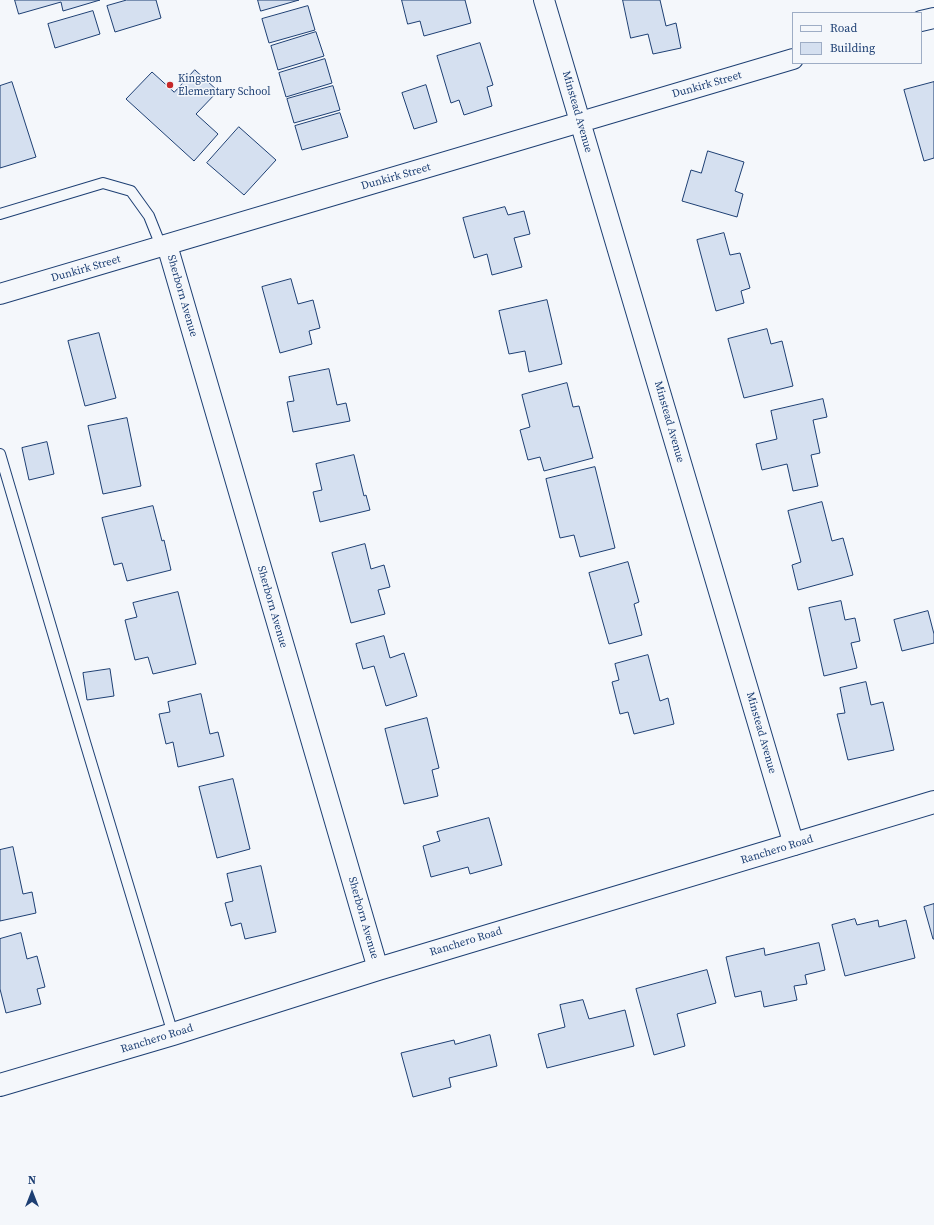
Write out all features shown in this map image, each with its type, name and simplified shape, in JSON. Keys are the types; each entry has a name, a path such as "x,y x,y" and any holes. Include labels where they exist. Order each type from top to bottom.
{"main road":[{"name":"Ranchero Road","path":"0,1085 173,1034 378,969 934,802"}],"street":[{"name":"Minstead Avenue","path":"544,0 794,845"},
{"path":"922,22 934,18"},
{"name":"Dunkirk Street","path":"0,294 792,59"},
{"name":"Sherborn Avenue","path":"164,246 378,969"}],"lane":[{"path":"0,214 103,183 131,190 149,216 164,246"},
{"path":"0,454 84,742 173,1034"}],"building":[{"path":"15,0 100,0 63,11 61,2 19,14"},
{"path":"127,0 156,0 161,18 115,32 107,6"},
{"path":"258,0 299,0 261,11"},
{"path":"402,0 465,0 471,23 424,36 420,21 408,24"},
{"path":"623,0 660,0 666,26 676,23 681,48 653,54 648,34 631,38"},
{"path":"308,6 315,30 269,43 262,19"},
{"path":"93,11 100,34 55,48 48,24"},
{"path":"316,32 324,56 278,70 271,46"},
{"path":"480,43 493,85 487,87 492,106 464,115 459,100 451,103 437,56"},
{"path":"325,59 332,83 286,97 279,73"},
{"path":"195,70 218,91 196,114 218,134 194,161 126,99 152,72 174,92"},
{"path":"12,82 36,157 0,168 0,86"},
{"path":"934,82 934,158 924,161 904,90"},
{"path":"426,85 437,122 414,129 402,93"},
{"path":"333,86 340,110 294,123 287,99"},
{"path":"340,113 348,137 302,150 295,126"},
{"path":"239,127 276,160 244,195 207,163"},
{"path":"708,151 744,162 735,191 743,194 737,217 682,201 691,170 701,173"},
{"path":"505,207 508,215 524,211 530,234 514,238 522,267 492,275 487,254 474,258 463,218"},
{"path":"724,233 730,255 740,253 750,288 741,291 744,303 716,311 697,240"},
{"path":"291,279 298,304 313,300 320,328 309,331 312,344 280,353 262,287"},
{"path":"547,300 562,364 529,372 525,351 509,354 499,311"},
{"path":"767,329 771,344 782,341 793,386 744,398 728,339"},
{"path":"99,333 116,398 85,406 68,341"},
{"path":"329,369 337,405 346,403 350,421 293,432 287,402 294,401 289,377"},
{"path":"567,383 573,407 579,406 593,458 544,471 540,457 528,460 520,430 530,427 522,395"},
{"path":"823,399 827,417 813,420 820,453 811,455 818,486 793,491 787,464 762,470 756,444 777,439 771,411"},
{"path":"127,418 141,486 103,494 88,426"},
{"path":"47,442 54,474 29,480 22,448"},
{"path":"354,455 364,496 366,495 370,510 320,522 313,492 322,490 316,464"},
{"path":"595,467 615,548 580,557 574,535 560,538 546,479"},
{"path":"822,502 832,541 843,538 853,575 798,590 792,565 801,562 788,511"},
{"path":"153,506 162,541 164,540 171,570 127,581 122,563 114,565 102,518"},
{"path":"365,544 371,569 384,565 390,587 378,590 385,614 351,623 332,553"},
{"path":"628,562 639,602 634,604 642,635 609,644 589,573"},
{"path":"178,592 196,664 153,674 148,657 135,660 125,620 137,617 133,603"},
{"path":"841,601 845,620 855,618 860,641 851,643 857,668 824,676 809,608"},
{"path":"928,611 934,634 934,643 902,651 894,620"},
{"path":"384,636 390,658 404,653 417,696 386,706 374,666 363,669 356,644"},
{"path":"648,655 660,701 668,698 674,724 634,734 628,712 620,714 612,682 619,680 615,664"},
{"path":"110,669 114,696 87,700 83,673"},
{"path":"866,682 871,705 883,702 894,750 848,760 837,714 845,713 840,688"},
{"path":"201,694 210,734 218,732 224,756 178,767 173,742 166,744 159,714 170,712 168,702"},
{"path":"427,718 439,768 432,770 438,796 404,804 385,729"},
{"path":"233,779 250,849 217,858 199,787"},
{"path":"489,818 502,865 470,874 468,867 431,877 423,846 440,841 437,832"},
{"path":"13,847 23,894 32,892 36,913 0,921 0,850"},
{"path":"261,866 276,932 245,939 241,923 231,926 225,903 233,901 227,874"},
{"path":"934,904 934,939 933,939 924,907"},
{"path":"855,919 857,925 878,920 879,927 906,920 915,958 845,976 832,925"},
{"path":"21,933 27,959 37,956 45,987 37,989 41,1004 6,1013 0,989 0,939"},
{"path":"819,943 825,970 805,975 807,984 794,986 797,1000 764,1007 761,991 735,997 726,957 764,948 765,955"},
{"path":"707,970 716,1003 677,1014 685,1046 654,1055 636,989"},
{"path":"583,1000 589,1019 625,1010 634,1046 547,1068 538,1034 565,1027 560,1005"},
{"path":"490,1035 497,1066 449,1078 451,1087 413,1097 401,1053 454,1040 455,1044"}],"place":[{"name":"Kingston Elementary School","path":"170,85"}]}
